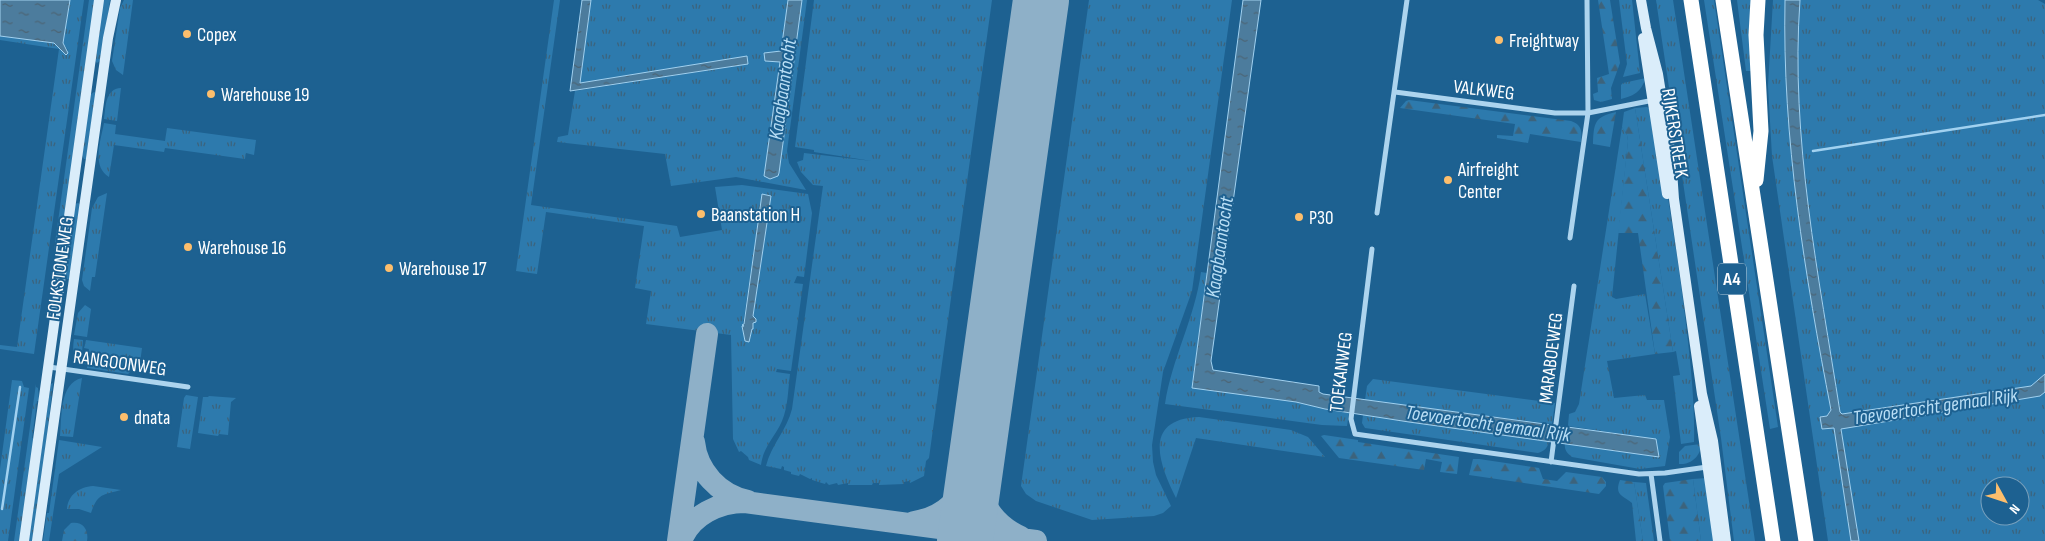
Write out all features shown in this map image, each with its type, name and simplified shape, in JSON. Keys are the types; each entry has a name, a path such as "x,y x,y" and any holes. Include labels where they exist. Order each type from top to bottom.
{"highway":[{"name":"A4","path":"1690,0 1773,541"},
{"name":"A4","path":"1723,0 1806,541"},
{"name":"A4","path":"1753,202 1761,131 1757,67 1758,0"},
{"name":"A4","path":"1757,67 1767,0"}],"street":[{"name":"FOLKSTONEWEG","path":"24,541 99,0"},
{"name":"FOLKSTONEWEG","path":"37,541 108,38 116,0"},
{"path":"1377,213 1407,0"},
{"path":"1570,238 1588,113 1587,0"},
{"name":"RIJKERSTREEK","path":"1636,0 1657,99 1712,466 1726,541"},
{"name":"RIJKERSTREEK","path":"1641,0 1658,74 1657,99"},
{"name":"VALKWEG","path":"1395,92 1556,113 1588,113 1657,99"},
{"name":"TOEKANWEG","path":"1372,249 1351,420 1355,434 1651,474 1712,466"},
{"name":"MARABOEWEG","path":"1551,462 1574,286"},
{"name":"RANGOONWEG","path":"48,367 188,386"},
{"name":"RIJKERSTREEK","path":"1712,466 1718,541"},
{"path":"1651,474 1660,541"}],"green space":[{"path":"70,0 84,0 34,354 0,349 0,345 17,347 59,49 0,40 0,36 54,43 66,54 68,50 63,43"},
{"path":"89,0 95,0 60,251 54,250"},
{"path":"103,0 110,0 102,59 97,63 95,61"},
{"path":"124,0 133,0 123,75 116,70 112,61 120,8"},
{"path":"554,0 560,0 531,205 677,226 680,237 722,230 715,187 742,185 808,194 812,213 804,277 797,276 794,283 803,284 791,371 777,369 776,372 790,374 787,404 782,421 767,447 761,465 749,460 741,451 739,452 733,439 731,335 646,324 651,291 635,288 644,226 546,212 537,274 516,271","holes":["762,195 771,196 753,317 756,319 753,323 750,338 746,337 743,325"]},
{"path":"591,0 788,0 781,51 764,53 780,62 764,175 779,173 802,0 807,0 787,151 789,163 806,190 736,177 671,186 665,154 557,142 558,137 568,135 575,91 748,64 747,56 580,83"},
{"path":"814,0 992,0 929,458 926,461 924,476 910,483 909,481 904,482 904,484 879,485 879,483 873,483 872,485 848,485 848,483 838,485 837,483 829,485 826,482 825,484 812,480 812,478 810,479 800,474 799,476 791,474 791,472 784,470 782,466 781,469 766,466 771,451 787,424 792,409 823,186 813,185 801,172 797,162 803,160 804,153 872,161 814,152 814,150 795,147"},
{"path":"1089,0 1232,0 1192,291 1163,372 1152,445 1156,475 1171,506 1163,513 1154,516 1092,520 1036,501 1026,494 1021,486"},
{"path":"1598,0 1610,0 1620,63 1611,88 1612,99 1601,102 1594,100 1593,94 1598,92 1597,78 1609,74"},
{"path":"1619,0 1632,0 1640,73 1623,77 1627,64"},
{"path":"1656,0 1673,0 1755,541 1734,541 1721,438"},
{"path":"1704,0 1714,0 1778,427 1770,429"},
{"path":"1737,0 1754,0 1751,71 1746,71"},
{"path":"1773,0 1785,0 1787,104 1791,155 1812,309 1831,410 1827,416 1821,417 1822,429 1834,428 1851,541 1828,541 1772,156 1768,86"},
{"path":"1800,0 2038,0 2045,4 2045,374 2031,386 1842,414 1840,412 1816,258 1803,155 1799,104"},
{"path":"1646,78 1642,87 1637,92 1621,99 1621,85 1623,83"},
{"path":"121,88 117,121 104,119 109,95 112,91"},
{"path":"94,92 96,93 86,159 84,159 82,155 90,95"},
{"path":"1409,100 1571,121 1577,124 1580,129 1581,142 1530,134 1528,143 1497,138 1497,135 1513,136 1515,124 1400,108"},
{"path":"1647,107 1650,109 1655,120 1678,267 1690,363 1694,410 1694,442 1681,444 1673,376 1680,375 1676,351 1673,352 1635,108"},
{"path":"1635,108 1673,352 1655,354 1638,233 1618,233 1628,141 1622,127 1624,112"},
{"path":"1616,112 1610,147 1593,144 1595,126 1599,119"},
{"path":"104,123 116,125 115,134 165,141 167,128 256,140 254,155 246,153 245,159 165,148 164,152 114,145 109,177 103,172 99,160"},
{"path":"1622,127 1628,141 1612,297 1616,299 1645,294 1655,354 1607,361 1614,398 1645,395 1647,400 1664,400 1670,437 1665,466 1640,469 1572,457 1566,451 1565,445 1565,443 1659,457 1656,439 1568,426 1569,414 1575,412 1579,404"},
{"path":"107,193 95,277 92,277 90,291 84,286 82,280 92,208 98,197"},
{"path":"75,204 81,205 69,279 67,279 65,275"},
{"path":"1201,272 1207,273 1192,387 1296,402 1349,413 1347,426 1322,425 1165,404 1173,370 1194,306"},
{"path":"85,305 91,309 87,337 74,335 78,313"},
{"path":"74,339 83,340 82,353 86,356 89,349 84,348 86,340 142,348 139,370 133,369 128,374 87,368 87,365 79,361 74,355"},
{"path":"82,378 73,437 60,436 65,394 75,381"},
{"path":"1373,379 1555,403 1552,424 1365,400 1367,386"},
{"path":"12,380 22,381 24,387 29,388 8,541 0,541 0,469"},
{"path":"53,383 35,541 28,541 51,384"},
{"path":"36,384 39,401 37,401 32,438 34,439 19,541 14,541"},
{"path":"2045,392 2045,541 1859,541 1841,432 1843,427 2040,396"},
{"path":"186,395 198,397 190,449 177,447"},
{"path":"203,397 236,398 231,402 228,435 219,434 218,436 198,433"},
{"path":"1363,415 1549,441 1548,446 1538,453 1365,428 1362,423"},
{"path":"1199,417 1291,430 1308,437 1325,457 1196,438 1176,498 1164,471 1161,458 1160,446 1162,435 1169,426 1181,420"},
{"path":"1321,436 1459,457 1457,474 1440,472 1442,462 1426,459 1424,470 1339,458"},
{"path":"59,440 102,447 59,474 49,541 43,541 47,513 49,513"},
{"path":"1701,444 1701,448 1694,459 1688,463 1679,464 1679,452 1685,446"},
{"path":"1473,459 1539,468 1543,479 1557,481 1566,472 1602,477 1606,482 1606,486 1599,494 1469,475"},
{"path":"1707,478 1714,541 1701,541 1693,479"},
{"path":"1693,479 1701,541 1670,541 1663,486 1665,483"},
{"path":"1620,480 1634,482 1643,541 1636,541 1632,503 1620,494 1618,485"},
{"path":"1634,482 1646,483 1654,541 1643,541"},
{"path":"93,486 121,490 99,498 91,513 79,509 67,509 75,493 83,488"},
{"path":"71,523 79,523 84,527 87,533 87,541 62,541 64,530"}],"water":[{"path":"0,0 70,0 63,43 68,53 66,55 54,43 0,36"},
{"path":"582,0 591,0 580,83 747,56 748,64 570,91"},
{"name":"Kaagbaantocht","path":"788,0 802,0 779,173 778,176 770,179 764,176 780,62 765,61 764,53 781,51"},
{"path":"1243,0 1261,0 1211,361 1213,370 1319,386 1319,392 1323,394 1656,439 1659,457 1409,422 1325,409 1296,402 1192,388"},
{"name":"Toevoertocht gemaal Rijk","path":"1785,0 1800,0 1799,103 1808,207 1840,412 1842,414 2031,386 2045,374 2045,392 2040,396 1841,429 1859,541 1851,541 1834,428 1822,429 1820,417 1827,416 1831,410 1804,257 1791,155 1785,52"},
{"path":"762,194 771,196 753,316 756,322 753,323 749,342 745,341 742,326 744,326 742,325 744,324"}],"waterway":[{"path":"1813,151 2045,115"},
{"path":"2,509 20,387"}],"taxiway":[{"path":"678,541 707,334"},
{"path":"694,442 700,463 711,480 728,493 748,501"},
{"path":"975,469 983,500 994,518 1011,532 1021,537"},
{"path":"914,522 935,516 952,504 975,469"},
{"path":"681,541 692,524 707,512 725,504 745,502 1036,541"}],"runway":[{"path":"965,541 1041,0"}],"place":[{"name":"Copex","path":"187,34"},
{"name":"Freightway","path":"1499,40"},
{"name":"Warehouse 19","path":"211,94"},
{"name":"Airfreight Center","path":"1448,180"},
{"name":"Baanstation H","path":"701,214"},
{"name":"P30","path":"1299,217"},
{"name":"Warehouse 16","path":"188,247"},
{"name":"Warehouse 17","path":"389,268"},
{"name":"dnata","path":"124,417"}]}
